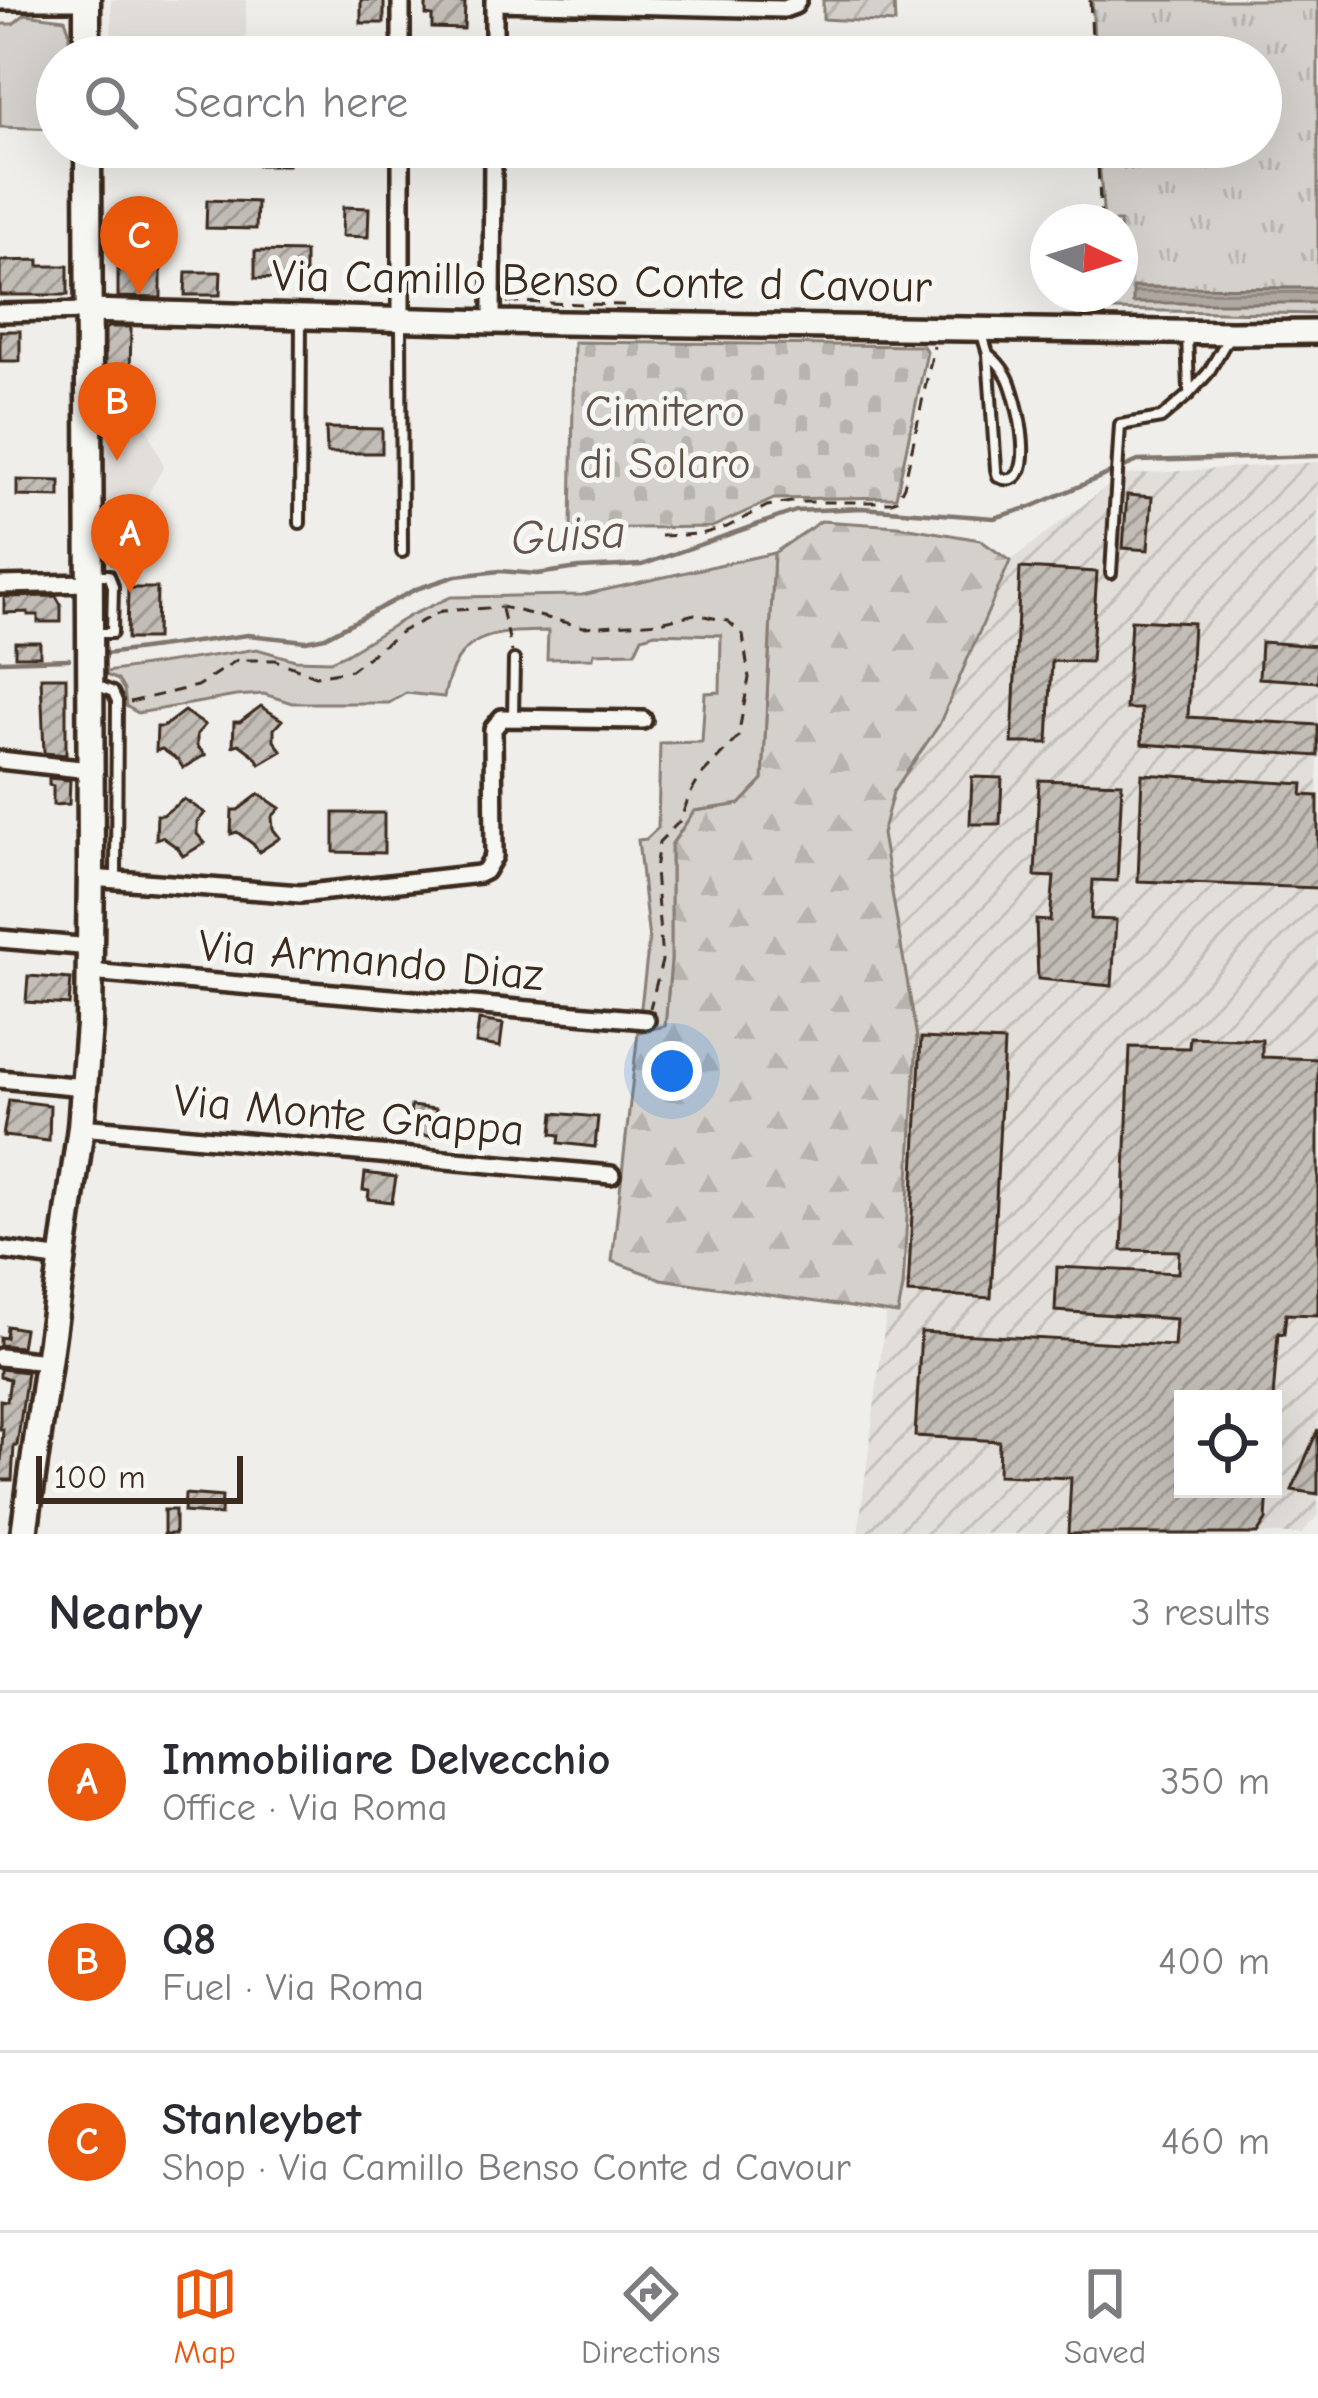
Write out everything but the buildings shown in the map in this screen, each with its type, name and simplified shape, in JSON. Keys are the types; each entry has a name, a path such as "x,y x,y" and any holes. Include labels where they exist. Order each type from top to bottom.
{"main road":[{"path":"87,0 87,36"},
{"path":"24,1534 81,1127 90,960 104,879 89,770 88,168"}],"street":[{"path":"0,1 87,0"},
{"path":"401,0 401,36"},
{"path":"494,36 494,1 784,9 798,0"},
{"path":"401,168 401,319"},
{"path":"492,322 493,168"},
{"path":"0,313 89,310"},
{"name":"Via Camillo Benso Conte d Cavour","path":"89,310 492,322 1318,332"},
{"path":"0,585 89,579"},
{"path":"104,879 300,894 479,874 494,856 493,729 502,718 643,720"},
{"path":"0,760 89,770"},
{"name":"Via Armando Diaz","path":"0,939 90,960 646,1020"},
{"path":"0,1079 84,1087"},
{"name":"Via Monte Grappa","path":"81,1127 611,1175"},
{"path":"0,1250 62,1259"},
{"path":"0,1357 47,1362"}],"lane":[{"path":"300,523 301,316"},
{"path":"401,319 402,552"},
{"path":"981,327 988,354 996,469 998,477 1010,480 1020,472 1019,413 1009,379 988,354"},
{"path":"1187,332 1188,395"},
{"path":"1111,573 1120,425 1160,418 1188,395 1208,373 1231,333"},
{"path":"513,718 514,660"},
{"path":"89,682 113,692 117,701 104,879"}],"path":[{"path":"1090,0 1092,36"},
{"path":"1098,168 1100,204"},
{"path":"1106,312 1109,330"},
{"path":"661,536 701,534 767,506 790,502 897,500 938,327"},
{"path":"502,608 514,660"}],"shaded area":[{"path":"111,0 246,0 246,36 112,36"},
{"path":"1138,287 1318,288 1318,303 1138,303"},
{"path":"145,424 164,466 140,509 101,511 99,426"},
{"path":"1318,462 1318,1514 1302,1534 858,1534 886,1314 898,1314 903,1287 917,1038 882,834 893,792 939,725 1010,561 1122,475"}],"green space":[{"path":"823,0 894,0 895,23 823,19"},
{"path":"1092,0 1318,0 1318,314 1138,311 1138,204 1103,204 1100,168 1282,168 1282,36 1094,36"},
{"path":"25,14 65,19 69,30 69,36 36,36 36,128 0,127 0,24 13,24"},
{"name":"Cimitero di Solaro","path":"574,342 923,346 927,352 896,497 774,499 712,527 571,529"},
{"path":"821,521 898,526 980,540 1010,561 939,725 893,792 882,834 917,1038 898,1314 661,1279 612,1261 638,1032 665,1025 671,961 671,846 694,811 740,804 763,780 774,553"},
{"path":"774,553 763,780 740,804 694,811 671,845 671,961 665,1026 638,1032 649,940 638,840 658,828 660,743 702,742 705,693 720,692 721,635 655,633 642,637 635,652 547,659 548,631 493,635 479,640 458,659 444,697 406,693 389,703 292,703 264,694 138,713 126,706 118,680 106,675 257,649 295,660 330,661 451,597 582,595"}],"waterway":[{"name":"Guisa","path":"105,654 248,635 306,641 325,637 416,589 456,576 642,565 796,511 862,508 994,518 1138,461 1318,456"},
{"name":"Guisa","path":"0,661 69,659"}],"place":[{"name":"Stanleybet","path":"139,295"},
{"name":"Q8","path":"117,461"},
{"name":"Immobiliare Delvecchio","path":"130,593"}]}
